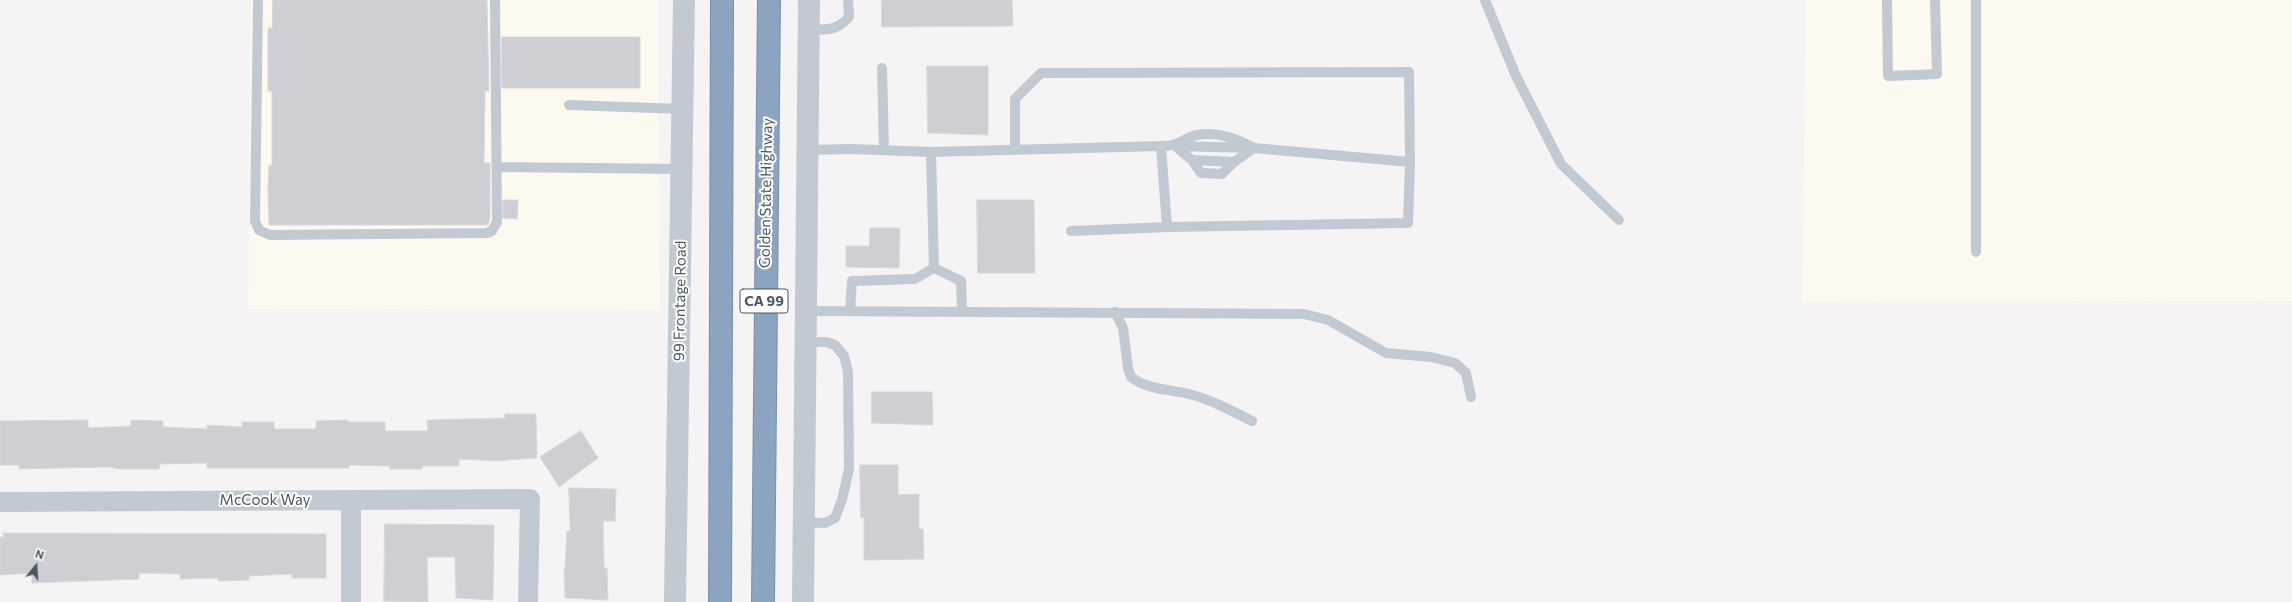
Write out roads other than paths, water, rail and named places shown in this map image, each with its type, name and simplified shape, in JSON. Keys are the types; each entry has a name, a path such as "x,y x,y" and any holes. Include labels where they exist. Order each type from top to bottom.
{"highway":[{"name":"CA 99","path":"720,602 722,0"},
{"name":"Golden State Highway","path":"763,602 769,0"}],"street":[{"name":"99 Frontage Road","path":"676,602 683,169 684,0"},
{"path":"803,602 809,150 809,0"},
{"name":"McCook Way","path":"0,502 530,499 528,602"},
{"path":"351,500 351,602"}],"lane":[{"path":"258,0 255,221 259,230 270,235 487,233 492,231 497,222 498,167 495,0"},
{"path":"809,29 831,30 842,25 849,17 848,0"},
{"path":"1485,0 1516,76 1561,164 1619,220"},
{"path":"1887,0 1888,76 1937,74 1935,0"},
{"path":"1976,0 1976,252"},
{"path":"882,68 884,149"},
{"path":"1015,150 1015,99 1041,73 1409,72 1410,162 1408,223 1169,227 1071,231"},
{"path":"568,105 683,109"},
{"path":"809,150 884,149 931,152 1175,146 1197,135 1231,136 1254,148 1410,162"},
{"path":"1162,146 1169,227"},
{"path":"1175,146 1192,160 1234,162 1254,148"},
{"path":"931,152 934,268"},
{"path":"498,167 683,169"},
{"path":"934,268 961,281 962,311"},
{"path":"850,311 852,281 915,279 934,268"},
{"path":"806,311 1304,314 1328,320 1386,353 1431,357 1455,364 1466,373 1471,397"},
{"path":"1115,312 1123,328 1128,368 1131,377 1150,387 1190,394 1216,403 1252,421"},
{"path":"804,522 825,523 835,518 842,500 849,469 848,372 844,356 835,344 827,342 806,342"}]}
